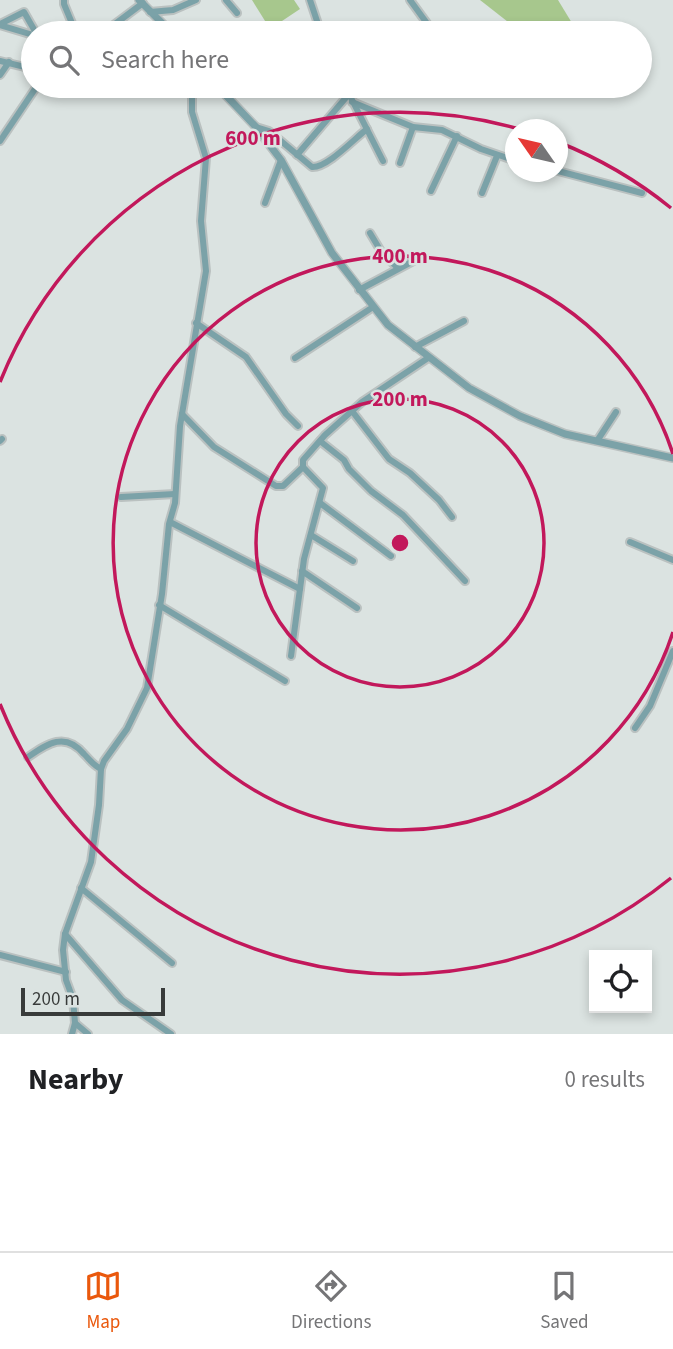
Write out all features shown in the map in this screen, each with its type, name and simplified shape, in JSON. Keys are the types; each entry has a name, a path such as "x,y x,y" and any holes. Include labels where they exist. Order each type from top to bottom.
{"street":[{"path":"64,0 71,21"},
{"path":"150,12 163,12 186,6 196,0"},
{"path":"226,0 237,13"},
{"path":"310,0 317,21"},
{"path":"410,0 425,21"},
{"path":"118,21 141,2 159,21"},
{"path":"0,24 24,12 28,21"},
{"path":"0,24 21,30"},
{"path":"0,61 21,66"},
{"path":"0,75 9,62"},
{"path":"0,141 29,98"},
{"path":"72,1034 75,1023 63,950 65,934 93,849 101,769 108,754 127,729 147,688 170,522 175,503 182,414 206,271 201,221 206,158 192,112 192,98"},
{"path":"228,98 256,127 281,160 332,253 359,290 388,325 428,358 469,388 520,416 565,434 673,458"},
{"path":"297,155 346,98"},
{"path":"350,98 383,161"},
{"path":"352,102 413,127 442,130 505,158"},
{"path":"256,127 269,131 312,167 320,167 367,129"},
{"path":"400,163 413,127"},
{"path":"431,191 457,136"},
{"path":"482,193 498,156"},
{"path":"265,203 281,160"},
{"path":"568,174 642,193"},
{"path":"370,233 382,253 398,268"},
{"path":"359,290 417,259"},
{"path":"295,358 373,307"},
{"path":"415,347 464,321"},
{"path":"196,323 246,356 273,396 299,426"},
{"path":"291,656 302,571 323,488 303,467 303,460 362,402 428,358"},
{"path":"352,411 389,459 410,472 452,517"},
{"path":"597,441 616,412"},
{"path":"182,414 214,447 276,486 283,486 303,467"},
{"path":"320,441 344,460 349,469 371,491 403,515 465,580"},
{"path":"121,497 175,494"},
{"path":"320,503 391,556"},
{"path":"170,522 300,589"},
{"path":"310,535 353,561"},
{"path":"630,542 673,560"},
{"path":"302,571 357,608"},
{"path":"159,606 285,681"},
{"path":"635,728 650,706 673,651"},
{"path":"28,757 49,743 60,741 73,744 101,769"},
{"path":"81,888 172,963"},
{"path":"65,934 122,1000 171,1034"},
{"path":"0,955 66,972"},
{"path":"75,1023 88,1034"}],"green space":[{"path":"252,0 294,0 300,9 282,21 265,21"},
{"path":"480,0 558,0 571,21 507,21"}]}
